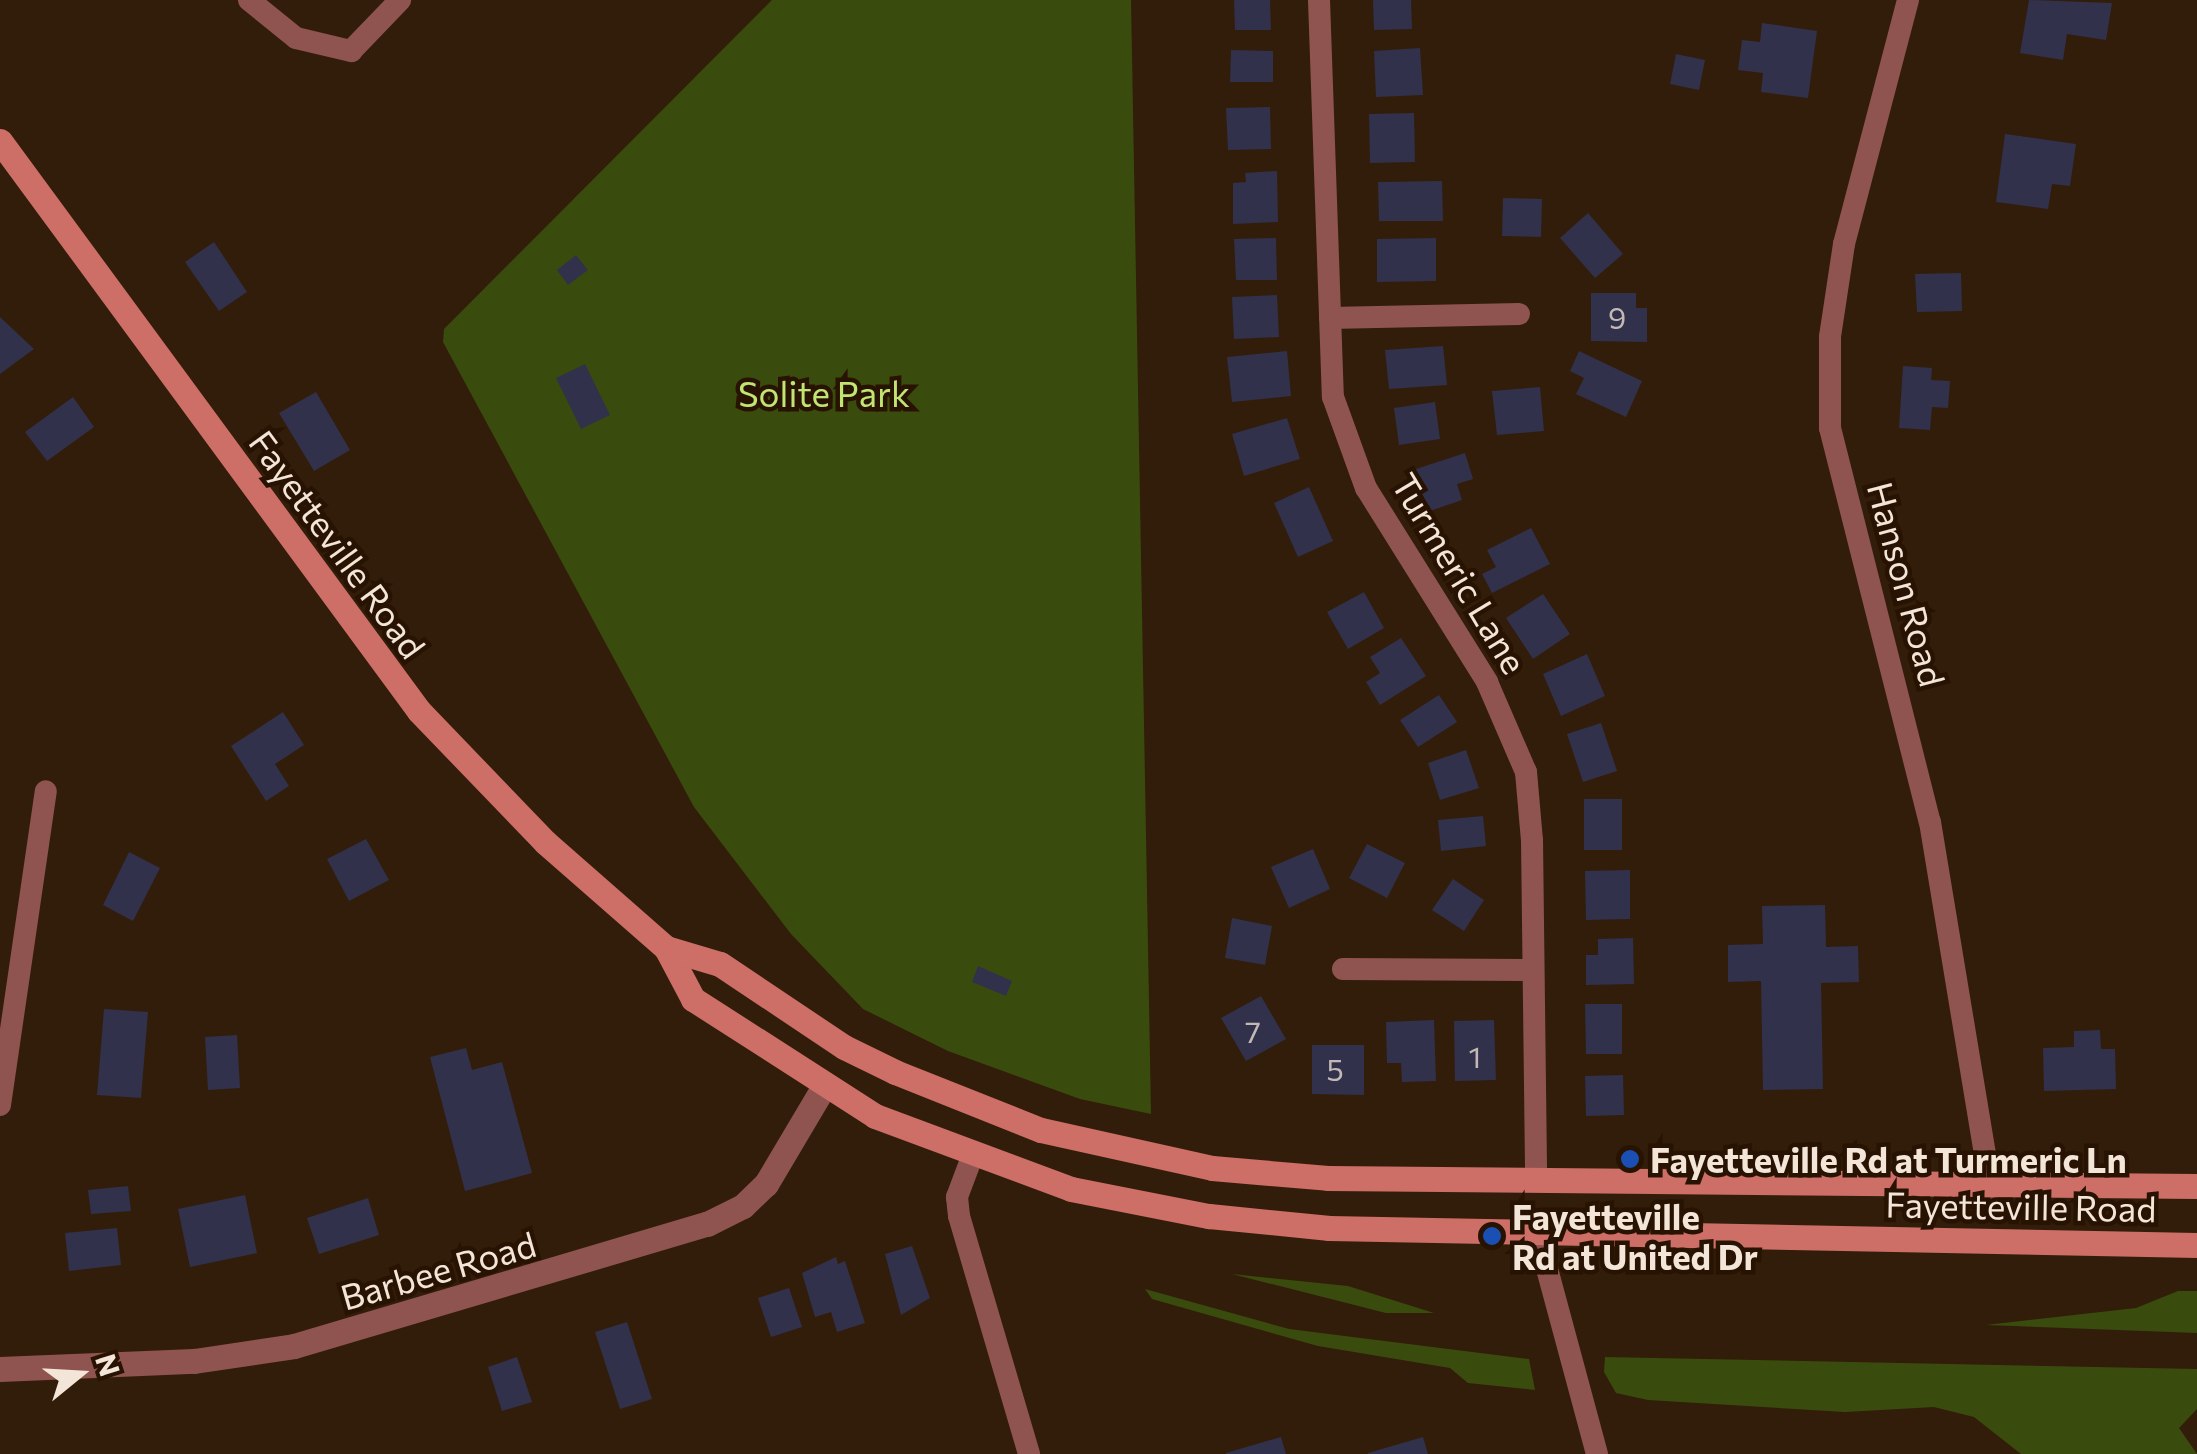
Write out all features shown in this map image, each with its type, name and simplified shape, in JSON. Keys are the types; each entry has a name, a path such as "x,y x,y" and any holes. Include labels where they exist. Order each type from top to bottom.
{"main road":[{"name":"Fayetteville Road","path":"0,140 418,710 545,842 666,948 693,999 823,1088 972,1157 1072,1188 1209,1216 1329,1228 1536,1228 2197,1244"},
{"name":"Fayetteville Road","path":"666,948 720,964 844,1047 895,1072 1060,1135 1272,1175 1991,1189 2197,1186"}],"street":[{"path":"250,0 296,38 352,51 400,0"},
{"name":"Turmeric Lane","path":"1320,0 1333,397 1345,442 1389,532 1487,682 1519,748 1531,804 1536,1181"},
{"name":"Hanson Road","path":"1908,0 1844,244 1828,396 1834,450 1876,590 1930,822 1991,1189"},
{"path":"1330,318 1519,314"},
{"path":"0,1105 46,791"},
{"path":"1343,969 1532,970"},
{"name":"Barbee Road","path":"0,1370 194,1361 294,1346 688,1230 755,1196 794,1144 823,1088"},
{"path":"972,1157 957,1197 959,1216 1029,1454"},
{"path":"1536,1228 1597,1454"}],"green space":[{"name":"Solite Park","path":"772,0 1131,0 1151,1114 1080,1099 948,1051 863,1009 791,934 694,807 443,342 444,329"},
{"path":"1232,1274 1348,1286 1434,1313 1386,1313"},
{"path":"1145,1289 1289,1329 1529,1359 1535,1390 1468,1383 1450,1368 1318,1346 1152,1299"},
{"path":"2178,1291 2197,1291 2197,1333 1986,1325 2136,1308"},
{"path":"1605,1357 2197,1369 2197,1409 2179,1428 2197,1454 2021,1454 1974,1417 1934,1407 1845,1412 1648,1400 1616,1393 1604,1372"}],"building":[{"path":"1234,0 1270,0 1271,30 1235,30"},
{"path":"1373,0 1411,0 1412,29 1374,30"},
{"path":"2029,0 2112,3 2106,40 2067,34 2063,60 2020,53"},
{"path":"1762,23 1817,31 1808,98 1761,92 1763,73 1738,70 1742,40 1760,42"},
{"path":"1420,48 1423,95 1376,97 1374,51"},
{"path":"1231,50 1273,51 1273,82 1230,82"},
{"path":"1676,54 1705,60 1699,90 1670,84"},
{"path":"1270,107 1271,149 1228,150 1226,108"},
{"path":"1414,113 1415,162 1370,163 1369,114"},
{"path":"2005,134 2076,144 2070,186 2052,184 2048,209 1996,202"},
{"path":"1277,171 1278,222 1233,224 1233,183 1246,182 1245,173"},
{"path":"1442,181 1443,221 1379,221 1378,182"},
{"path":"1503,198 1542,199 1541,237 1502,236"},
{"path":"1588,213 1623,254 1595,278 1560,238"},
{"path":"1276,238 1277,280 1236,280 1234,239"},
{"path":"1436,238 1436,281 1377,282 1377,239"},
{"path":"214,242 247,292 219,311 185,262"},
{"path":"576,255 588,270 568,285 557,270"},
{"path":"1961,273 1962,311 1917,312 1915,274"},
{"path":"1591,293 1636,293 1636,308 1647,308 1647,342 1591,341"},
{"path":"1277,295 1279,337 1234,339 1232,297"},
{"path":"0,317 34,349 0,374"},
{"path":"1443,346 1447,385 1389,389 1385,350"},
{"path":"1287,351 1291,396 1232,402 1227,357"},
{"path":"1579,351 1642,381 1626,417 1576,394 1584,378 1570,371"},
{"path":"585,364 610,415 581,429 556,378"},
{"path":"1903,366 1932,368 1931,380 1950,381 1948,408 1932,407 1930,430 1899,428"},
{"path":"1540,387 1544,431 1497,435 1492,391"},
{"path":"316,392 350,450 314,471 279,413"},
{"path":"73,397 94,427 47,461 25,432"},
{"path":"1435,402 1440,439 1399,445 1394,408"},
{"path":"1287,418 1300,459 1244,476 1232,434"},
{"path":"1465,453 1473,479 1457,484 1462,500 1424,513 1410,471"},
{"path":"1309,487 1333,541 1298,557 1274,503"},
{"path":"1531,528 1550,564 1492,593 1482,574 1496,567 1487,550"},
{"path":"1364,592 1384,628 1348,649 1327,612"},
{"path":"1543,594 1570,634 1533,659 1506,618"},
{"path":"1401,638 1426,676 1380,705 1366,682 1380,673 1370,657"},
{"path":"1587,654 1605,696 1561,716 1543,674"},
{"path":"1439,695 1457,722 1418,747 1400,720"},
{"path":"283,712 304,745 275,764 289,786 266,801 231,746"},
{"path":"1601,723 1617,771 1583,782 1567,734"},
{"path":"1466,750 1479,788 1440,800 1428,763"},
{"path":"1584,799 1622,799 1622,850 1584,850"},
{"path":"1483,816 1486,846 1441,851 1438,820"},
{"path":"366,839 389,880 349,901 327,859"},
{"path":"1367,844 1405,863 1387,898 1349,878"},
{"path":"1313,849 1330,889 1289,908 1271,867"},
{"path":"129,852 160,868 133,921 103,905"},
{"path":"1630,870 1630,919 1586,920 1585,871"},
{"path":"1453,879 1484,900 1464,931 1432,910"},
{"path":"1825,905 1826,947 1858,946 1859,982 1821,983 1823,1089 1763,1090 1761,981 1728,982 1728,945 1763,944 1762,906"},
{"path":"1232,918 1272,926 1265,965 1225,958"},
{"path":"1633,938 1634,984 1586,985 1586,955 1598,955 1598,939"},
{"path":"978,966 1012,981 1006,996 972,982"},
{"path":"1261,996 1286,1039 1246,1061 1221,1018"},
{"path":"1585,1004 1622,1004 1622,1054 1586,1054"},
{"path":"104,1009 148,1012 141,1098 97,1095"},
{"path":"1434,1020 1436,1081 1402,1082 1401,1063 1387,1063 1386,1022"},
{"path":"1494,1020 1496,1080 1455,1081 1454,1021"},
{"path":"2100,1030 2101,1049 2115,1049 2116,1089 2044,1091 2043,1048 2074,1047 2074,1031"},
{"path":"237,1035 240,1088 208,1090 205,1037"},
{"path":"1312,1045 1364,1045 1364,1095 1312,1094"},
{"path":"466,1048 472,1070 502,1062 532,1173 465,1191 430,1057"},
{"path":"1623,1075 1624,1115 1586,1116 1585,1076"},
{"path":"128,1186 131,1211 91,1214 88,1190"},
{"path":"245,1195 257,1253 190,1267 178,1209"},
{"path":"368,1198 379,1235 319,1254 307,1218"},
{"path":"117,1228 121,1265 69,1271 65,1233"},
{"path":"912,1246 930,1298 901,1315 885,1254"},
{"path":"836,1257 838,1264 845,1261 865,1323 837,1332 831,1312 815,1317 802,1273"},
{"path":"789,1288 802,1327 771,1337 758,1298"},
{"path":"627,1322 652,1399 620,1409 595,1332"},
{"path":"517,1357 532,1402 502,1411 488,1367"},
{"path":"1281,1437 1286,1454 1226,1454 1226,1453"},
{"path":"1423,1437 1428,1454 1368,1454 1368,1453"}],"place":[{"name":"Fayetteville Rd at Turmeric Ln","path":"1630,1159"},
{"name":"Fayetteville Rd at United Dr","path":"1492,1236"}]}
